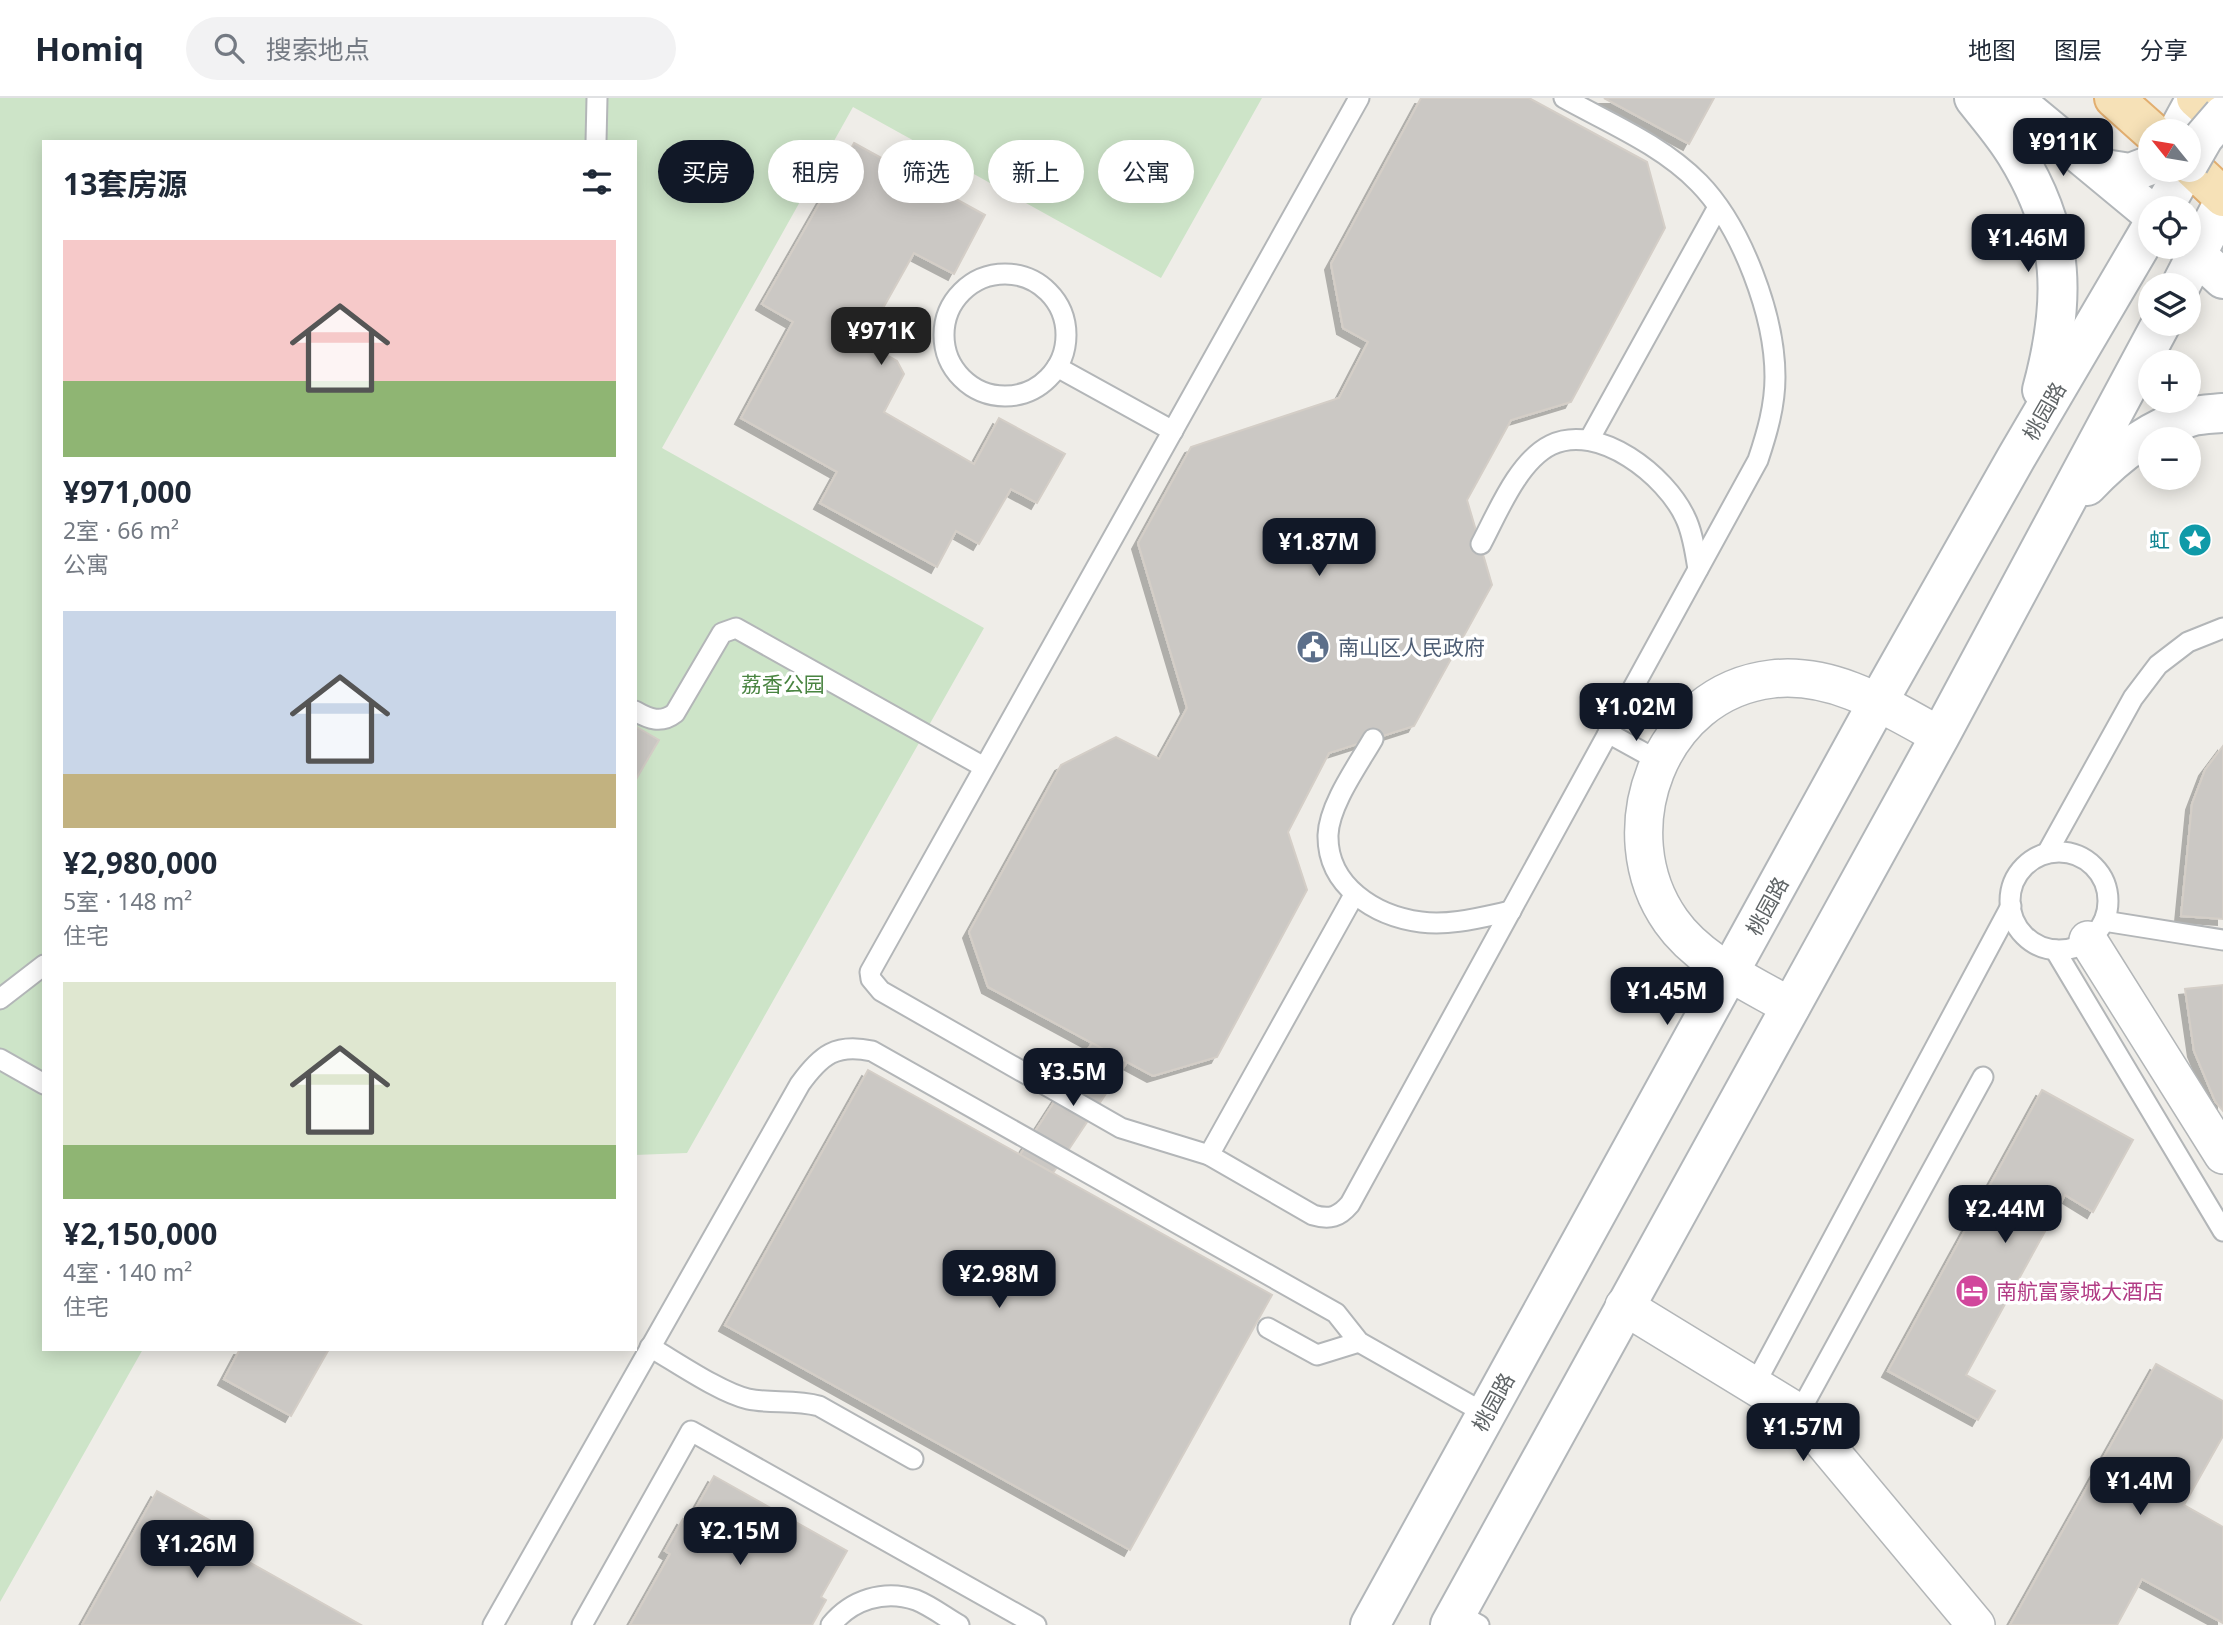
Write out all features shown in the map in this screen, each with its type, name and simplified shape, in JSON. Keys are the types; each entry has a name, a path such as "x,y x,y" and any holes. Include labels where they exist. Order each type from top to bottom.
{"main road":[{"path":"1974,98 2015,152 2037,190 2056,254 2059,292 2057,326 2036,409 2016,458"},
{"path":"2012,98 2098,168 2138,175"},
{"path":"2114,98 2138,119"},
{"path":"2185,119 2196,98 2223,122"},
{"path":"2202,139 2223,115"},
{"path":"2171,182 2223,197"},
{"name":"桃园路","path":"1370,1625 1878,702 2138,250"},
{"path":"1462,1621 1625,1306 1940,736 2155,336"},
{"path":"2054,526 2119,455 2153,431 2192,416 2223,413"}],"street":[{"path":"1791,1007 1702,953 1671,921 1650,879 1642,836 1645,803 1659,761 1679,731 1705,705 1734,689 1772,679 1807,680 1844,687 1940,736"},
{"path":"2082,937 2223,1155"},
{"path":"1625,1306 1799,1413 1976,1625"}],"lane":[{"path":"596,140 597,98"},
{"path":"1359,98 874,965 871,979 881,991 1121,1128 1209,1155 1313,1215 1332,1218 1342,1213 1511,911 1758,460 1770,423 1776,380 1774,344 1762,296 1740,246 1718,207 1699,183 1653,147 1564,98"},
{"path":"1589,440 1718,207"},
{"path":"1007,274 1023,276 1042,286 1058,304 1065,321 1066,345 1057,367 1047,380 1027,392 1006,396 988,394 970,385 954,369 947,352 944,330 949,312 959,295 974,282 1007,274"},
{"path":"1057,367 1173,431"},
{"path":"1480,544 1518,476 1534,457 1550,445 1569,439 1589,440 1630,458 1649,472 1669,493 1686,518 1698,569"},
{"path":"637,712 653,719 669,718 722,632 736,628 984,767"},
{"path":"2047,853 2133,698 2158,665 2188,642 2223,628"},
{"path":"1608,733 1659,761"},
{"path":"1373,739 1335,808 1328,834 1331,859 1340,879 1354,895 1396,917 1422,922 1471,919 1511,911"},
{"path":"2082,937 2108,905 2107,889 2101,875 2090,862 2077,855 2047,853 2030,862 2017,877 2012,888 2011,906 2014,921 2024,935 2040,946 2082,937 2223,940"},
{"path":"1209,1155 1354,895"},
{"path":"1755,1384 2011,906"},
{"path":"2082,937 2223,1231"},
{"path":"0,999 42,967"},
{"path":"493,1625 800,1084 813,1066 841,1048 856,1047 872,1051 1336,1313 1359,1342 1486,1414"},
{"path":"0,1059 42,1083"},
{"path":"1799,1413 1983,1077"},
{"path":"1268,1328 1317,1355 1359,1342"},
{"path":"650,1348 739,1396 807,1402 819,1406 913,1459"},
{"path":"582,1625 691,1431 1036,1625"},
{"path":"831,1625 852,1605 868,1599 893,1596 918,1601 959,1625"}],"green space":[{"name":"荔香公园","path":"0,98 1262,98 1161,278 1026,203 1084,203 1084,140 988,140 988,182 974,174 974,140 912,140 853,107 835,140 768,140 768,203 799,203 662,448 984,628 687,1153 637,1155 637,140 42,140 42,1351 142,1351 0,1602"}],"building":[{"name":"南山区人民政府","path":"1421,98 1529,98 1647,162 1665,228 1571,402 1511,420 1467,500 1492,585 1414,726 1329,753 1288,832 1307,890 1217,1057 1153,1076 988,987 969,932 1061,765 1116,737 1159,759 1187,708 1138,543 1191,447 1339,398 1368,342 1343,328 1331,264"},
{"path":"1604,98 1714,98 1689,144"},
{"path":"864,148 878,156 878,203 963,203 985,215 954,274 914,253 864,342 897,361 904,374 884,412 974,464 999,418 1065,454 1037,503 1011,489 979,544 956,531 937,567 820,503 837,472 741,418 793,322 762,304 820,203 864,203"},
{"path":"637,727 659,740 637,778"},
{"path":"2223,746 2223,919 2181,916 2192,804 2205,770"},
{"path":"2223,985 2223,1111 2215,1101 2194,1051 2185,989"},
{"path":"1092,1043 1127,1062 1053,1173 1020,1155"},
{"path":"868,1070 1272,1295 1130,1550 725,1325"},
{"name":"南航富豪城大酒店","path":"2042,1090 2133,1140 2093,1212 2065,1195 1966,1375 1995,1391 1978,1420 1888,1371"},
{"path":"239,1351 328,1351 291,1416 224,1379"},
{"path":"2156,1364 2223,1401 2223,1436 2184,1505 2223,1527 2223,1623 2142,1579 2117,1625 2010,1625"},
{"path":"714,1476 847,1551 821,1597 826,1600 812,1625 630,1625 670,1554 665,1551 683,1519 688,1522"},
{"path":"157,1491 231,1532 222,1547 361,1625 82,1625"}],"place":[{"name":"虹","path":"2195,540"},
{"name":"南山区人民政府","path":"1313,647"},
{"name":"南航富豪城大酒店","path":"1972,1291"}]}
